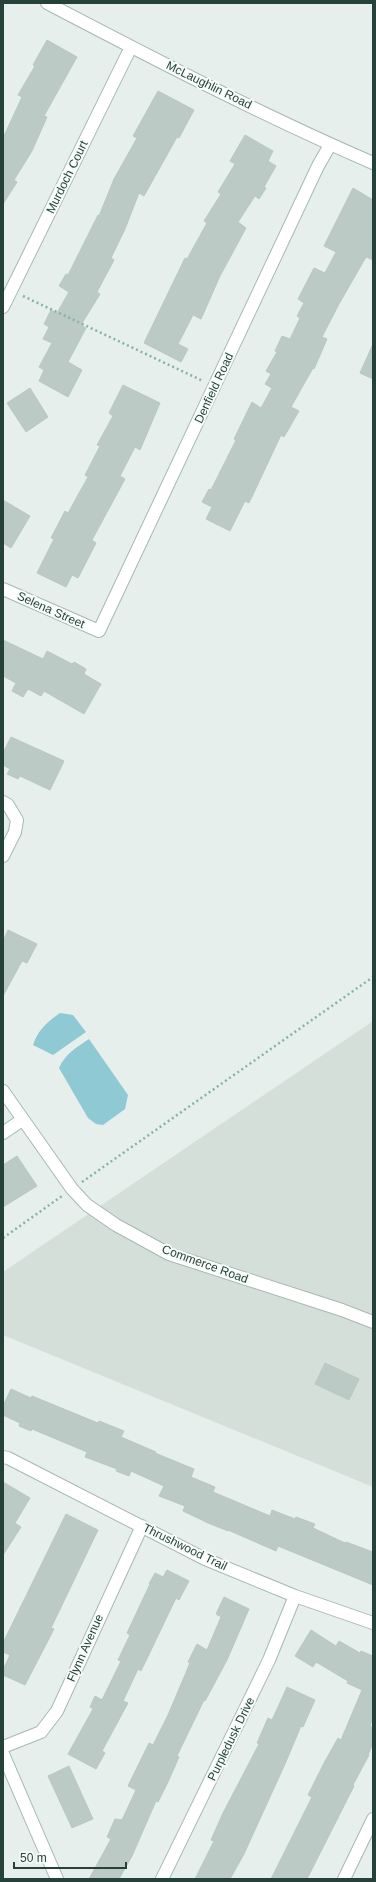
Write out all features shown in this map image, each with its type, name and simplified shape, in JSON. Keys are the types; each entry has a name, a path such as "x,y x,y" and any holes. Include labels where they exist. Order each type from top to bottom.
{"street":[{"name":"McLaughlin Road","path":"47,3 131,47 330,145 373,163"},
{"name":"Murdoch Court","path":"3,307 131,47"},
{"name":"Denfield Road","path":"99,631 318,166 330,145"},
{"name":"Selena Street","path":"3,589 99,631"},
{"path":"3,802 8,805 17,820 15,832 3,856"},
{"name":"Commerce Road","path":"3,1091 72,1189 87,1205 116,1225 169,1254 342,1310 373,1322"},
{"path":"3,1133 22,1120"},
{"name":"Thrushwood Trail","path":"3,1457 8,1458 205,1558 295,1596 373,1623"},
{"name":"Flynn Avenue","path":"3,1746 41,1732 57,1711 142,1526"},
{"name":"Purpledusk Drive","path":"162,1879 269,1660 295,1596"},
{"path":"3,1754 57,1879"},
{"path":"344,1879 373,1819"}],"path":[{"path":"11,290 215,386"},
{"path":"3,1238 373,977"}],"shaded area":[{"path":"373,1021 373,1487 3,1335 3,1272"}],"water":[{"path":"60,1013 73,1015 86,1032 53,1055 33,1045 44,1027"},
{"path":"89,1039 128,1095 125,1109 103,1125 96,1124 88,1118 59,1068 68,1055"}],"building":[{"path":"47,40 77,57 44,116 47,117 32,151 14,180 17,182 3,204 3,138 22,97 18,95 35,66 33,65"},
{"path":"158,91 194,110 144,196 139,193 125,229 111,258 114,260 97,292 100,294 81,325 86,328 68,362 82,370 68,397 39,381 44,370 39,367 52,343 43,339 49,327 44,324 51,310 57,313 69,292 59,286 66,274 68,275 98,215 99,216 114,179 137,138 133,136"},
{"path":"245,135 273,151 268,161 276,166 259,199 255,196 238,222 246,228 220,276 201,319 193,315 178,344 188,349 181,362 144,343 185,258 187,259 207,223 204,221 221,194 218,192 235,164 230,161"},
{"path":"353,188 373,200 373,260 366,257 339,304 322,337 327,339 314,369 313,368 291,407 299,411 284,437 281,435 249,503 245,501 230,531 206,519 212,507 202,502 209,489 211,490 236,440 234,439 252,402 261,408 272,388 265,384 271,374 266,371 277,352 275,351 282,336 290,339 300,318 297,316 304,303 298,299 314,268 325,273 336,252 324,246"},
{"path":"373,344 373,379 360,373"},
{"path":"123,385 160,403 140,450 135,447 120,476 125,479 92,540 96,543 78,578 72,575 66,587 37,573 54,539 51,538 65,511 68,513 88,477 85,475 100,446 97,445 113,416 109,413"},
{"path":"30,388 48,417 26,432 7,403"},
{"path":"3,500 30,516 11,548 3,543"},
{"path":"3,640 43,659 47,651 72,664 74,662 86,669 84,674 101,684 84,714 44,691 41,696 28,689 23,697 12,691 16,683 3,676"},
{"path":"11,737 64,761 50,790 20,776 18,779 7,774 10,769 3,765 3,753"},
{"path":"8,930 37,944 27,963 22,961 3,996 3,941"},
{"path":"17,1156 37,1186 3,1207 3,1165"},
{"path":"325,1363 359,1379 349,1400 315,1384"},
{"path":"11,1389 98,1423 99,1421 124,1431 121,1437 194,1469 191,1477 215,1487 213,1492 270,1516 272,1510 295,1519 296,1517 315,1524 313,1528 345,1543 346,1542 373,1552 373,1585 278,1546 276,1551 208,1523 183,1511 185,1506 159,1496 164,1486 131,1471 129,1476 116,1471 117,1469 85,1457 87,1452 32,1429 31,1431 19,1426 20,1423 3,1415 3,1406"},
{"path":"3,1482 30,1498 15,1523 21,1527 3,1555"},
{"path":"66,1514 98,1530 51,1628 54,1629 25,1685 3,1675 3,1670 10,1655 3,1652 3,1643"},
{"path":"167,1570 189,1581 179,1600 176,1598 141,1671 138,1669 123,1701 128,1703 102,1751 105,1753 96,1769 68,1754 93,1709 90,1707 95,1696 102,1700 121,1661 118,1660 130,1635 127,1633 149,1584 155,1573 163,1577"},
{"path":"224,1597 249,1609 227,1660 205,1701 204,1700 177,1756 179,1757 168,1782 158,1802 156,1801 132,1856 119,1879 89,1879 111,1839 107,1837 115,1819 122,1820 136,1790 128,1786 149,1743 153,1745 168,1715 190,1663 188,1662 197,1644 207,1650 221,1617 216,1614"},
{"path":"311,1630 336,1646 339,1641 360,1653 361,1651 373,1656 373,1717 370,1726 373,1728 373,1743 369,1755 353,1785 354,1786 307,1879 271,1879 312,1797 308,1795 338,1738 341,1740 362,1690 347,1683 348,1681 316,1662 313,1667 295,1656"},
{"path":"287,1687 315,1700 303,1727 301,1726 244,1854 230,1879 195,1879 214,1841 211,1840 223,1813 259,1744 257,1743 268,1718 272,1720"},
{"path":"69,1766 93,1819 72,1828 48,1776"}]}
